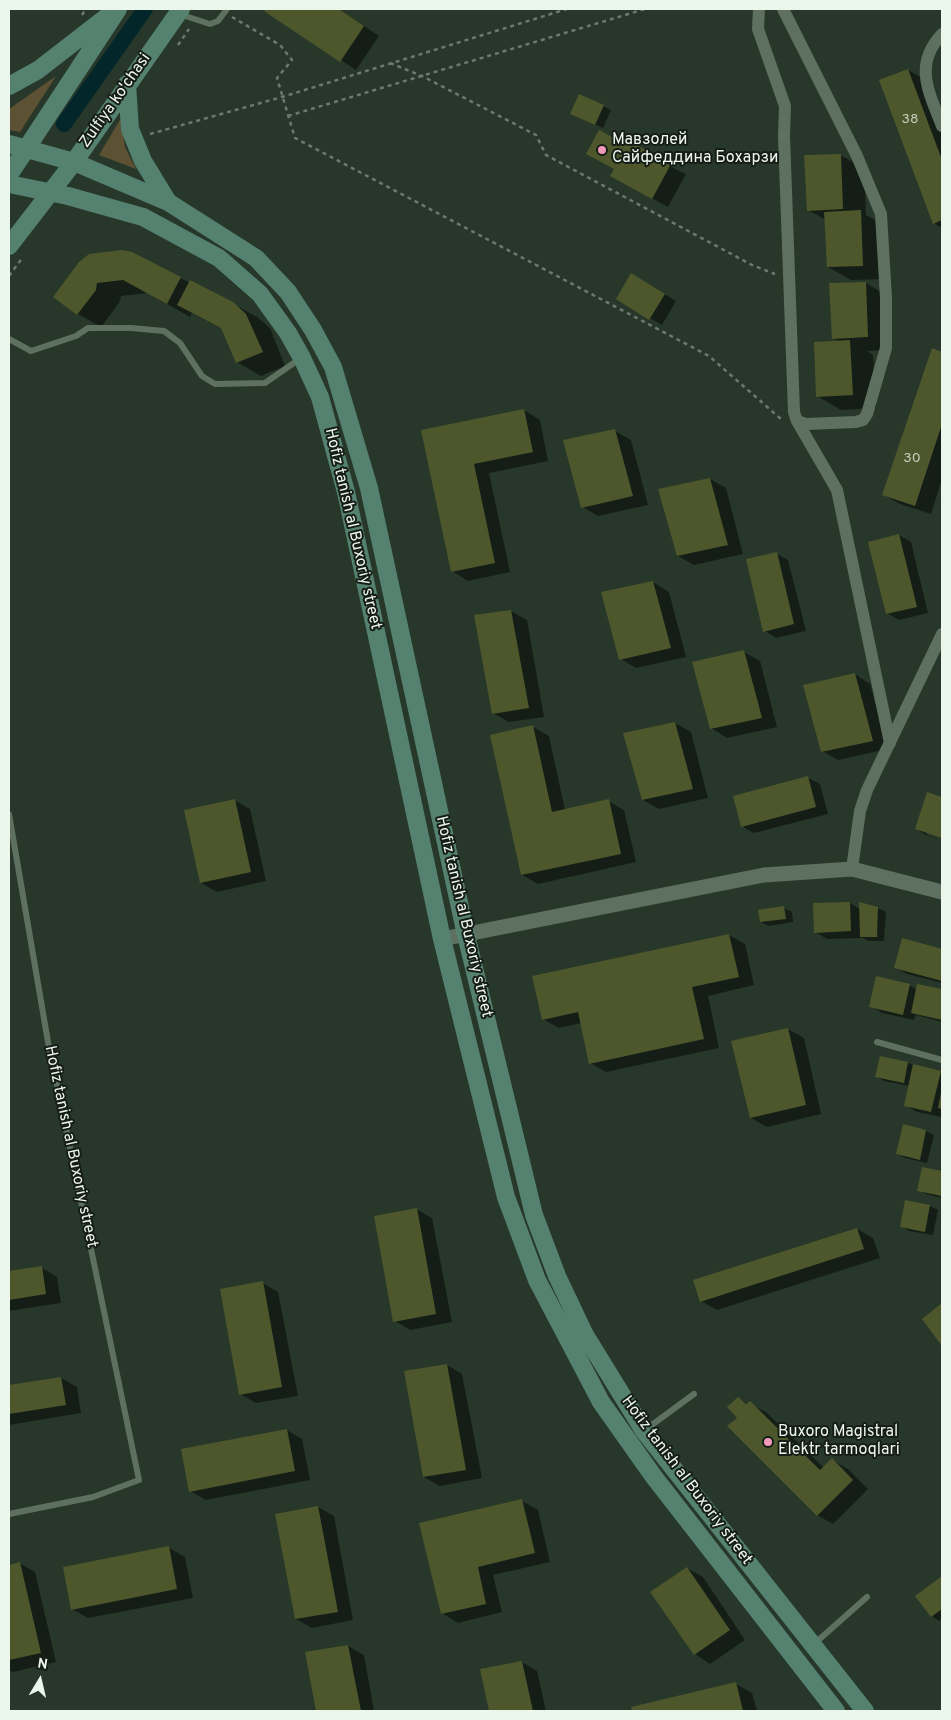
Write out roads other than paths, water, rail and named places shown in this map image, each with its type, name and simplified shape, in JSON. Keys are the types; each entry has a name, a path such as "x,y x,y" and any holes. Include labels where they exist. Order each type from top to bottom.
{"main road":[{"path":"9,86 38,70 118,9"},
{"path":"9,175 118,9"},
{"name":"Zulfiya ko'chasi","path":"9,246 74,162 179,11"},
{"path":"127,84 128,113 134,139 143,161 168,202"},
{"name":"Hofiz tanish al Buxoriy street","path":"9,144 74,162 168,202 256,258 288,292 313,330 333,367 369,488 466,934 534,1215 557,1276 585,1336 644,1431 865,1711"},
{"name":"Hofiz tanish al Buxoriy street","path":"9,184 51,192 143,217 219,258 260,294 288,333 302,358 320,397 346,492 442,939 506,1196 537,1280 602,1402 654,1476 836,1711"}],"street":[{"path":"759,9 758,29 786,106 784,136 794,412 796,421 837,490 890,743"},
{"path":"784,9 857,156 881,214 886,298 886,348 867,414 863,420 856,422 806,424 796,421"},
{"path":"942,34 937,48 926,59 926,83 942,126"},
{"path":"852,869 860,811 867,790 942,634"},
{"path":"442,939 764,875 852,869 942,892"}],"lane":[{"path":"179,11 210,24 218,21 226,11"},
{"path":"9,339 31,351 76,336 88,328 164,330 180,343 202,376 215,384 265,383 302,358"},
{"name":"Hofiz tanish al Buxoriy street","path":"9,814 48,1042 139,1480 93,1497 9,1514"},
{"path":"877,1042 942,1060"},
{"path":"644,1431 694,1394"},
{"path":"813,1644 868,1597"}],"waterway":[{"path":"64,124 145,9"}],"place":[{"name":"Мавзолей Сайфеддина Бохарзи","path":"602,150"},
{"name":"Buxoro Magistral Elektr tarmoqlari","path":"768,1442"}]}
